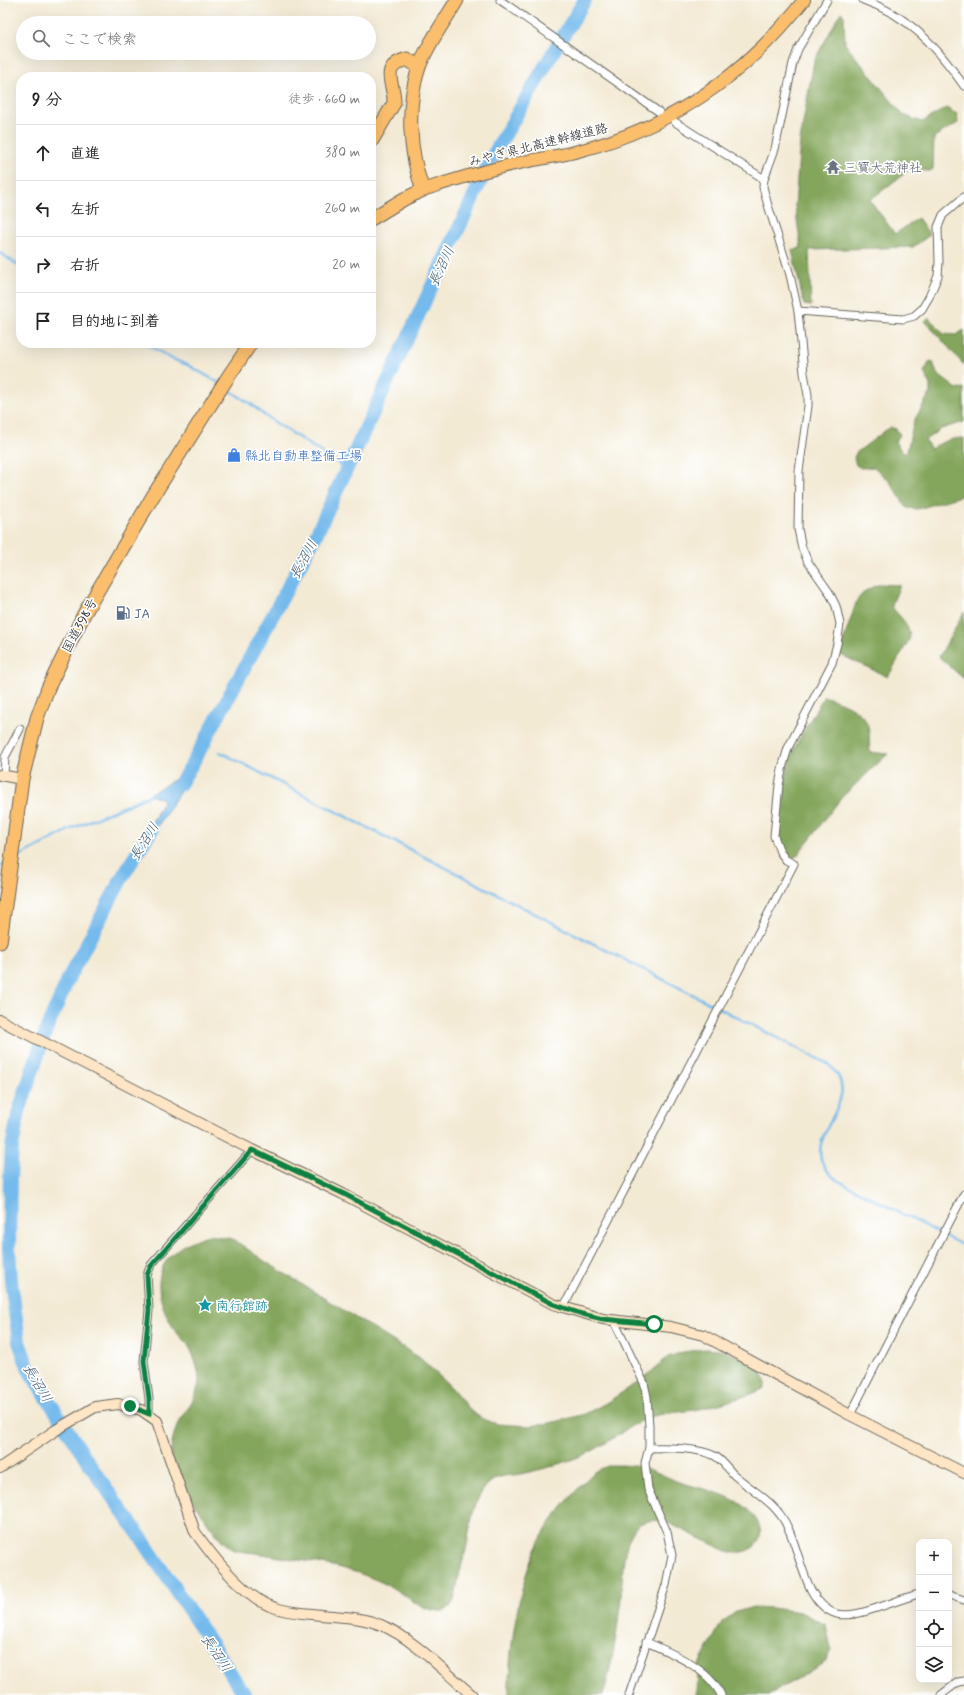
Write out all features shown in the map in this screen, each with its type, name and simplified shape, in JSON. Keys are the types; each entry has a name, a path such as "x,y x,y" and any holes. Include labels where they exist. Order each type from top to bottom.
{"highway":[{"path":"376,216 404,199 423,190 416,170 412,140 412,104 419,67 457,0"},
{"path":"376,134 394,103 395,95 389,76 391,69 398,62 407,59 419,67"},
{"name":"国道398号","path":"0,942 22,779 37,718 48,688 71,639 153,496 248,348"}],"main road":[{"name":"みやぎ県北高速幹線道路","path":"423,190 455,179 582,150 617,139 651,124 685,107 740,68 786,23 804,0"}],"street":[{"path":"500,0 659,112"},
{"path":"563,1308 794,864 786,860 780,852 774,836 778,785 782,765 788,748 832,663 840,624 833,599 808,562 802,548 798,529 799,471 808,406 798,311 790,275 763,187 764,179 775,149 793,62 798,48 827,0"},
{"path":"863,0 898,16 924,36 948,64 964,86"},
{"path":"675,122 764,179"},
{"path":"798,311 903,319 914,316 922,309 938,276 938,227 943,215 964,198"},
{"path":"20,729 4,757 2,775 22,779"},
{"path":"0,1020 252,1150 344,1194 544,1300 592,1317 614,1321 671,1327 703,1335 850,1415 964,1473"},
{"path":"149,1414 149,1399 144,1361 149,1310 147,1275 151,1266 252,1150"},
{"path":"850,1415 964,1194"},
{"path":"614,1321 644,1383 648,1407 649,1448 646,1462 648,1489 667,1532 672,1555 666,1585 629,1695"},
{"path":"0,1468 56,1430 95,1407 106,1404 118,1404 130,1406 149,1414 157,1421 162,1431 188,1515 195,1532 205,1546 247,1592 260,1601 285,1611 360,1619 381,1625 400,1635 472,1695"},
{"path":"649,1448 664,1447 688,1450 715,1456 734,1475 764,1497 779,1514 788,1528 814,1597 824,1608 838,1614 853,1614 916,1595"},
{"path":"952,1596 964,1600"},
{"path":"646,1642 673,1654 706,1675 718,1688 721,1695"},
{"path":"941,1695 958,1682 964,1680"}],"green space":[{"path":"841,12 844,16 845,44 903,115 922,122 946,108 957,114 958,123 934,137 933,169 930,171 909,170 870,200 895,234 918,218 930,235 913,247 809,250 811,306 804,305 792,250 801,248 795,206 800,140 814,61"},
{"path":"929,318 944,334 956,335 964,330 964,365 925,321"},
{"path":"930,361 933,362 937,374 957,389 964,388 964,422 941,429 925,440 931,449 946,441 964,438 964,495 918,509 907,508 890,482 874,467 861,468 856,465 854,458 856,453 890,427 896,429 900,435 895,442 903,453 907,451 914,421 930,393 930,385 924,372"},
{"path":"880,584 900,585 892,607 906,625 910,633 910,638 888,677 839,654 857,600 865,591"},
{"path":"964,612 964,679 939,657"},
{"path":"824,696 850,706 856,710 868,726 870,752 888,754 842,797 796,857 791,857 783,848 779,836 778,827 782,792 794,749"},
{"path":"209,1235 233,1239 263,1260 420,1358 450,1386 472,1412 483,1419 497,1424 530,1426 550,1423 585,1414 606,1403 644,1378 668,1357 683,1352 705,1349 720,1350 757,1363 766,1384 760,1391 723,1403 689,1411 649,1417 633,1425 602,1446 577,1458 542,1469 504,1476 494,1480 486,1487 475,1506 454,1601 448,1609 444,1611 431,1610 418,1604 382,1582 338,1567 239,1551 230,1548 214,1531 191,1498 177,1474 171,1457 171,1449 177,1426 197,1391 199,1376 190,1348 174,1329 165,1312 160,1297 159,1283 162,1270 168,1259 178,1249 191,1241"},
{"path":"611,1465 630,1465 642,1467 655,1471 676,1481 731,1499 747,1509 754,1517 761,1532 760,1539 750,1550 730,1553 664,1521 643,1522 634,1530 627,1546 616,1635 603,1695 509,1695 513,1634 517,1611 528,1568 536,1549 549,1525 574,1493 594,1472"},
{"path":"753,1607 800,1612 826,1625 831,1649 825,1662 768,1695 697,1695 698,1666 722,1622 736,1612"}],"water":[{"path":"185,765 193,771 145,846 141,843 163,802 161,798 152,796 151,793 174,780"}],"waterway":[{"name":"長沼川","path":"180,784 315,537 492,157 585,0"},
{"path":"0,253 16,264"},
{"path":"153,348 172,359 188,365 219,383"},
{"path":"226,388 251,404 264,415 347,469"},
{"name":"長沼川","path":"202,744 210,746"},
{"path":"220,752 828,1064 839,1079 842,1093 837,1108 823,1136 820,1151 824,1165 837,1180 964,1246"},
{"path":"16,858 71,829 153,794"},
{"name":"長沼川","path":"152,829 124,874 69,977 45,1033 19,1111 12,1147 10,1178 9,1248 11,1281 19,1342 29,1370 92,1468 144,1542 245,1695"},
{"path":"0,866 7,863"}],"place":[{"name":"三寳大荒神社","path":"833,167"},
{"name":"縣北自動車整備工場","path":"234,455"},
{"name":"JA","path":"123,613"},
{"name":"南行館跡","path":"205,1305"}],"route":[{"path":"130,1406 149,1414 149,1399 144,1361 149,1310 147,1275 151,1266 252,1150 344,1194 553,1304 582,1314 603,1319 654,1324"}]}
